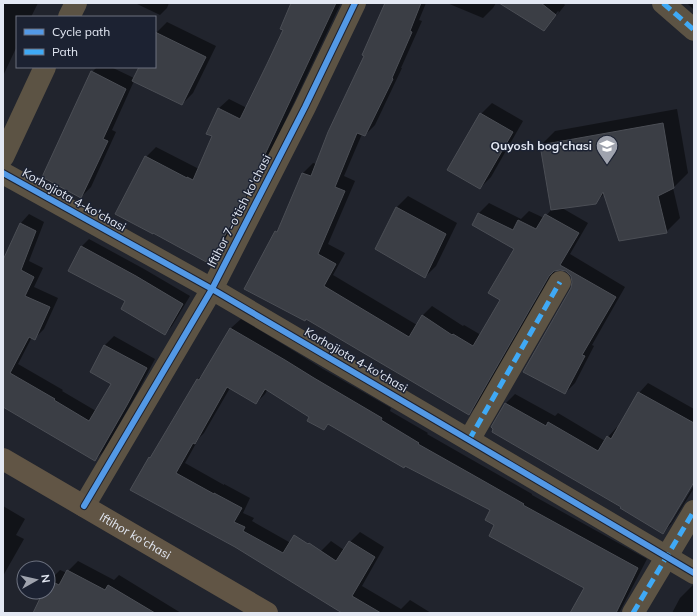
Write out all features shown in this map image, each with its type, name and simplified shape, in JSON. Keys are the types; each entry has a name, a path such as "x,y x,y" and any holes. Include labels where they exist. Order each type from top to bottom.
{"main road":[{"name":"Iftihor ko'chasi","path":"3,459 267,613"}],"street":[{"path":"70,16 76,3"},
{"name":"Iftihor 7-o'tish ko'chasi","path":"84,506 212,289 305,107 355,3"},
{"path":"663,3 694,30"},
{"path":"3,157 45,68"},
{"name":"Korhojiota 4-ko'chasi","path":"3,174 212,289 694,573"},
{"path":"469,440 560,282"},
{"path":"633,613 694,511"}],"building":[{"path":"291,3 336,3 245,197 210,264 115,214 145,156 193,180 212,136 206,134 218,108 240,119 283,30 280,29"},
{"path":"385,3 421,3 410,31 412,32 392,78 393,79 365,136 357,133 335,187 345,191 318,254 336,264 324,286 409,337 422,315 452,335 453,334 473,346 500,300 488,293 514,249 472,225 478,213 513,230 518,220 536,229 545,214 579,233 560,265 616,297 582,355 585,356 565,394 523,372 571,288 571,276 566,271 554,271 549,276 469,415 306,319 305,321 244,289 275,231 277,232 302,173 311,176 328,132 364,56 362,55"},
{"path":"499,3 541,3 556,15 544,31"},
{"path":"156,32 206,57 182,105 132,81 138,68 156,68"},
{"path":"91,71 126,89 103,139 108,141 81,198 42,177"},
{"path":"480,113 513,132 480,189 447,170"},
{"name":"Quyosh bog'chasi","path":"663,123 674,188 658,196 667,233 619,241 603,192 596,204 551,210 540,145"},
{"path":"396,207 446,234 425,278 375,249"},
{"path":"20,223 36,231 21,270 34,277 25,296 50,307 35,340 29,337 10,373 89,421 111,384 90,372 104,345 147,368 95,461 3,407 3,260"},
{"path":"81,246 183,304 165,335 121,309 125,301 68,271"},
{"path":"230,328 382,418 381,420 419,443 418,444 524,504 523,505 638,568 616,613 570,613 584,588 489,536 494,525 485,520 490,510 405,466 404,468 328,424 324,430 307,421 309,417 265,389 256,404 227,387 195,444 193,443 176,473 242,508 234,522 245,527 243,531 283,553 294,535 336,561 349,541 375,557 352,596 381,613 342,613 235,547 130,490 197,379 199,380"},
{"path":"638,392 694,423 694,482 663,534 620,508 621,507 492,432 493,429 491,427 505,403 546,426 548,422 598,451 607,436 611,439"},
{"path":"67,570 105,590 108,585 155,613 33,613 39,600 56,600 56,584 59,585"}],"marked path":[{"path":"663,3 694,30"},
{"path":"469,440 560,282"},
{"path":"633,613 694,511"}],"cycle path":[{"path":"84,506 212,289 305,107 355,3"},
{"path":"3,173 212,289 694,573"}],"place":[{"name":"Quyosh bog'chasi","path":"607,166"}]}
